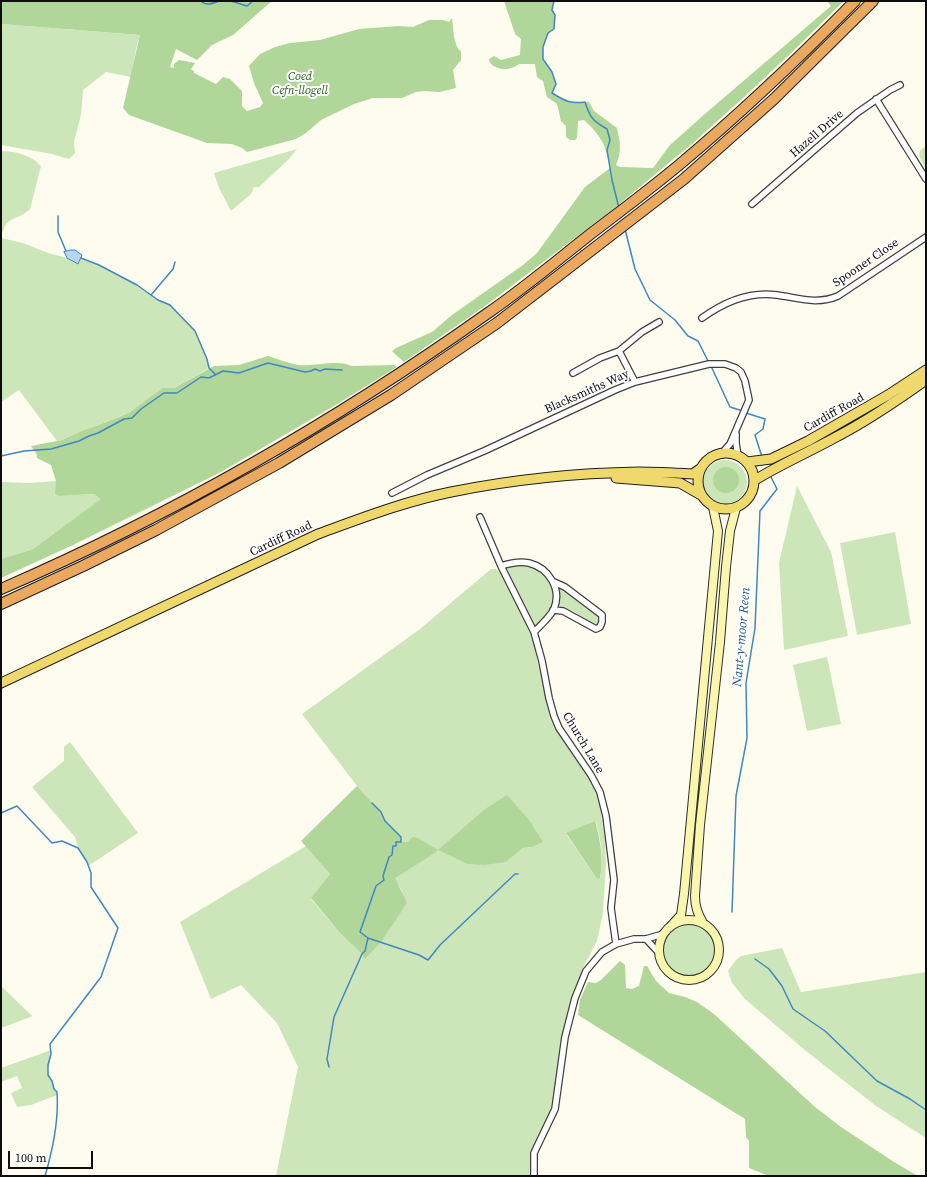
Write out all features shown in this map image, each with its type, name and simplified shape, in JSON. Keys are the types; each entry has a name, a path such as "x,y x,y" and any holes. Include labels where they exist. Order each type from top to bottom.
{"highway":[{"path":"1,589 42,571 149,519 232,475 403,372 490,312 677,167 730,121 788,67 855,1"},
{"path":"1,604 90,563 206,504 327,435 412,381 497,323 684,179 774,99 872,2"},
{"path":"1,584 42,571"}],"main road":[{"name":"Cardiff Road","path":"747,462 770,459 808,441 888,395 926,370"},
{"name":"Cardiff Road","path":"755,480 771,470 840,436 888,407 926,380"},
{"path":"722,453 730,453 738,456 747,462 752,471 755,480 753,490 748,499 736,508 724,510 713,507 706,502 701,495 698,486 698,477 701,468 706,461 713,456 722,453"},
{"name":"Cardiff Road","path":"1,683 318,534 387,510 450,492 526,480 639,472 693,474 701,468"},
{"name":"Cardiff Road","path":"589,475 680,483 701,495"}],"street":[{"name":"Hazell Drive","path":"752,204 857,113 876,99 900,85"},
{"path":"876,99 926,179"},
{"name":"Spooner Close","path":"702,318 724,304 750,296 776,295 814,301 828,300 838,296 926,237"},
{"path":"573,373 600,358 620,351 638,336 659,322"},
{"path":"620,351 635,382"},
{"name":"Blacksmiths Way","path":"392,493 635,382 701,366 725,364 736,368 741,372 747,385 749,400 730,444 722,453"},
{"name":"Blacksmiths Way","path":"737,430 736,443 738,456"},
{"path":"670,927 677,922 695,920 709,927 716,935 719,945 719,958 714,968 707,975 698,980 687,981 677,978 668,972 662,963 659,953 660,943 664,934 670,927 681,915 684,894 718,531 713,507"},
{"path":"703,923 695,907 700,825 720,642 730,531 736,508"},
{"name":"Church Lane","path":"480,517 501,566 534,632 542,661 549,698 559,728 591,775 600,792 606,816 614,880 611,908 616,944"},
{"path":"501,566 521,562 530,563 539,567 549,575 554,582 565,587 602,615 602,622 600,627 596,629 562,611 553,610"},
{"path":"534,632 553,610 555,604 554,582"},
{"path":"534,1176 534,1153 555,1108 565,1037 576,998 586,972 602,952 616,944 634,939 646,939 664,934"},
{"path":"646,939 659,953"}],"green space":[{"name":"Coed Cefn-llogell","path":"1,1 272,1 233,35 212,45 197,60 176,49 170,67 174,68 174,64 179,60 195,63 191,69 194,73 216,84 223,77 230,79 242,91 242,106 247,111 260,107 263,103 254,83 249,66 260,54 275,47 290,43 320,40 359,29 398,26 413,27 429,20 443,20 449,22 452,18 454,37 457,47 461,52 461,60 453,70 456,88 440,92 416,92 402,98 373,98 354,104 321,120 306,133 296,139 247,152 232,144 207,143 129,115 123,108 140,35 1,24"},
{"path":"504,1 554,1 552,10 555,15 554,29 548,33 543,47 543,59 552,72 556,84 553,93 570,102 589,102 594,111 617,128 620,146 616,165 620,167 653,168 670,145 831,6 827,1 844,1 743,98 693,143 612,210 485,306 404,362 392,351 432,332 452,315 523,265 537,253 585,187 610,168 607,153 602,141 584,120 578,121 577,138 575,140 570,140 566,137 566,126 561,121 557,104 547,97 543,81 537,77 535,64 519,64 512,68 500,69 490,63 489,59 494,56 501,60 520,55 521,39 515,34"},
{"path":"1,24 140,35 131,77 106,72 83,90 81,115 74,142 75,153 69,159 52,154 1,145"},
{"path":"926,146 926,169 919,154 922,148"},
{"path":"297,149 289,159 259,187 254,187 251,194 231,211 219,188 214,173"},
{"path":"1,151 28,156 41,166 30,209 7,223 1,236"},
{"path":"1,238 23,243 48,253 67,258 78,264 81,258 99,265 137,285 158,300 170,305 195,331 207,359 209,368 174,388 162,388 130,412 57,441 19,390 1,402"},
{"path":"268,356 298,365 340,363 351,366 394,365 397,367 339,403 221,472 73,545 1,578 1,559 33,549 101,499 94,494 59,496 55,494 56,481 51,465 37,458 37,455 31,446 62,440 121,416 130,412 162,388 174,388 214,366 239,365"},
{"path":"721,460 729,460 734,461 741,466 746,473 746,491 741,498 734,503 721,504 713,501 706,494 703,486 703,478 706,470 713,463"},
{"path":"726,467 735,471 739,480 735,489 726,493 717,489 713,480 717,471"},
{"path":"56,481 59,496 94,494 102,499 33,549 1,559 1,482 30,483"},
{"path":"797,486 831,552 848,636 784,650 779,563"},
{"path":"895,532 911,624 857,635 840,543"},
{"path":"520,564 533,566 539,569 545,573 552,585 554,598 553,605 545,618 535,627 507,569 508,567"},
{"path":"491,569 496,569 499,571 509,587 533,640 550,718 591,778 596,790 601,811 605,842 606,864 603,913 597,941 582,970 565,1037 555,1109 534,1153 534,1176 276,1176 298,1067 277,1023 241,985 211,999 180,922 306,846 330,874 311,899 340,933 362,954 402,891 394,878 426,859 437,850 408,842 401,842 401,837 385,821 381,812 357,786 302,714 420,629","holes":["595,821 599,834 602,857 600,878 597,879 566,834","532,847 523,848 506,862 438,850"]},
{"path":"561,588 601,617 599,625 596,626 573,611 559,607 559,589"},
{"path":"827,657 841,724 807,731 793,665"},
{"path":"70,742 138,833 88,866 78,848 75,837 32,787 64,761 64,747"},
{"path":"357,786 381,812 385,821 401,837 401,842 408,842 412,837 418,838 438,850 395,878 407,903 381,942 365,959 362,954 340,933 311,898 330,874 301,841"},
{"path":"507,795 529,820 543,842 532,847 523,848 506,862 484,865 468,864 438,850 485,809"},
{"path":"595,821 600,842 601,857 600,878 597,879 566,833"},
{"path":"689,924 703,928 711,936 715,950 711,964 703,972 689,976 675,972 667,964 663,950 667,936 675,928"},
{"path":"782,948 801,992 926,972 926,1138 876,1106 806,1051 745,999 732,983 728,971 741,956"},
{"path":"620,961 625,965 626,988 632,989 639,986 644,966 647,966 656,981 669,993 697,1002 714,1014 815,1107 841,1127 918,1176 769,1176 749,1168 749,1141 746,1137 745,1119 578,1015 580,1000 588,982 596,983 601,980"},
{"path":"1,986 31,1015 33,1016 1,1028"},
{"path":"51,1050 48,1074 53,1082 57,1095 31,1105 17,1107 11,1093 22,1088 17,1076 1,1082 1,1068"}],"water":[{"path":"75,250 82,255 78,264 67,258 64,252"}],"waterway":[{"path":"201,1 205,4 219,1"},
{"path":"231,1 247,6 253,1"},
{"path":"554,1 552,10 555,15 554,29 548,33 543,47 543,59 552,72 556,84 552,93 575,103 585,102 593,118 598,124 607,129 610,140 607,150 619,208"},
{"path":"58,216 58,232 66,251"},
{"path":"625,229 635,269 650,300 675,320 688,336 698,341 709,363"},
{"path":"81,258 99,265 137,285 158,300 170,305 195,331 207,359 209,368 215,374"},
{"path":"151,295 173,269 175,262"},
{"name":"Nant-y-moor Reen","path":"1,456 24,451 51,449 79,441 124,419 132,418 141,409 164,393 177,393 201,377 209,378 223,371 239,373 268,363 305,372 315,369 320,371 325,369 342,370"},
{"name":"Nant-y-moor Reen","path":"711,366 730,407 743,411"},
{"name":"Nant-y-moor Reen","path":"746,413 765,419 763,429 755,435 762,457"},
{"name":"Nant-y-moor Reen","path":"732,912 736,796 747,738 746,683 755,628 760,511 777,489 770,475"},
{"path":"329,1067 327,1059 334,1017 362,954 365,951 368,938 360,932 376,886 384,880 383,876 389,857 392,855 393,846 396,846 396,842 401,842 401,837 385,821 381,812 372,803"},
{"path":"1,813 17,806 52,843 62,841 78,848 87,862 91,873 91,887 118,928 101,977 50,1044 51,1054 48,1065 48,1075 52,1081 54,1089 57,1092 57,1113 53,1145 45,1176"},
{"path":"368,938 419,955 428,960 440,945 515,874 518,874"},
{"name":"Nant-y-moor Reen","path":"755,959 769,969 782,986 793,1009 825,1031 877,1081 910,1099 926,1110"}]}
